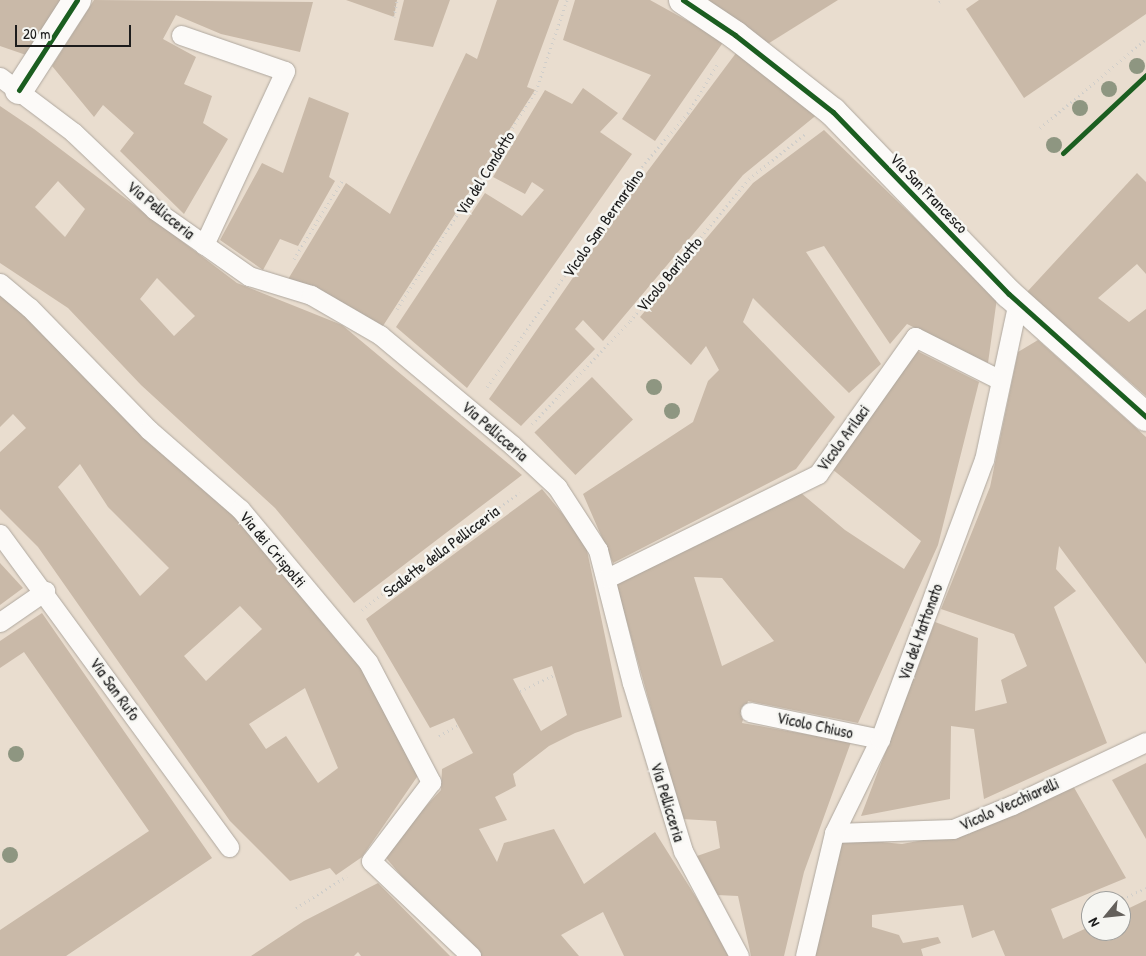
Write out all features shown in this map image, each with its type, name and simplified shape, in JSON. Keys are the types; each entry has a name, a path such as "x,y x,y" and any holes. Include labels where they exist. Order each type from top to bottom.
{"street":[{"path":"9,84 77,0"},
{"name":"Via San Francesco","path":"683,0 735,35 833,112 1018,302 1146,417"}],"lane":[{"path":"180,35 285,71 204,245"},
{"name":"Via Pellicceria","path":"9,84 73,132 155,210 249,276 312,295 380,335 512,445 557,487 598,550 607,578 632,683 683,851 740,956"},
{"name":"Via dei Crispolti","path":"0,283 29,307 149,430 240,509 368,662 431,782 371,861"},
{"name":"Via del Mattonato","path":"805,956 834,833 880,739 984,460 1018,302"},
{"name":"Vicolo Arilaci","path":"607,578 818,474 915,337 1000,380"},
{"name":"Via San Rufo","path":"0,534 45,592 229,847"},
{"path":"0,622 45,592"},
{"name":"Vicolo Chiuso","path":"750,712 880,739"},
{"name":"Vicolo Vecchiarelli","path":"834,833 953,829 1012,805 1146,742"},
{"path":"371,861 471,956"}],"path":[{"path":"394,17 397,0"},
{"path":"1040,128 1146,39"},
{"path":"278,285 342,181"},
{"path":"520,691 555,675"},
{"path":"296,908 371,861"},
{"path":"1131,895 1146,888"}],"building":[{"path":"0,0 66,0 29,56 0,46"},
{"path":"94,0 313,2 300,52 221,34 176,15 163,39 196,57 184,84 212,96 203,123 228,139 184,214 120,151 134,133 103,105 94,117 52,66"},
{"path":"346,0 397,0 394,17"},
{"path":"404,0 450,0 433,47 394,40"},
{"path":"497,0 559,0 527,87 535,90 381,329 287,281 346,183 390,214 466,53 477,59"},
{"path":"575,0 650,0 724,41 655,141 622,119 651,75 563,40"},
{"path":"706,0 838,0 766,45"},
{"path":"979,0 1146,0 1146,14 1024,98 966,9"},
{"path":"736,53 819,113 743,175 603,341 583,320 575,329 595,349 521,426 489,399 635,188"},
{"path":"583,88 618,113 600,132 632,154 467,388 396,327 485,193 522,216 544,190 532,182 525,194 493,177 545,90 572,104"},
{"path":"309,97 349,113 329,177 335,181 298,246 280,239 263,270 220,240 262,163 283,173"},
{"path":"0,106 34,129 237,283 342,325 522,475 354,603 275,508 141,385 68,308 0,263","holes":["58,181 85,209 65,237 35,207","157,278 195,316 174,336 140,299"]},
{"path":"824,130 997,298 988,363 907,324 890,344 824,246 806,252 881,364 849,393 753,298 743,322 835,417 796,469 613,563 583,494 693,422 708,381 719,370 706,346 691,365 640,317 753,183"},
{"path":"1137,173 1146,182 1146,274 1137,264 1098,298 1129,322 1146,309 1146,396 1027,292"},
{"path":"0,291 252,531 366,671 419,774 362,857 336,875 330,868 290,881 230,821 38,547 0,509 0,452 26,428 13,414 0,427","holes":["80,464 108,507 169,568 140,596 58,487","240,606 262,629 206,681 184,656","305,688 338,768 318,783 286,736 266,749 249,724"]},
{"path":"1038,340 1146,437 1146,664 1059,546 1056,569 1076,591 1054,607 1107,743 984,799 974,729 951,726 950,799 861,816 935,622 978,638 975,711 1007,703 1001,680 1027,666 1014,634 941,609 990,487 1018,352"},
{"path":"913,349 979,382 938,545 858,723 748,701 742,723 851,742 804,872 784,956 751,956 738,896 717,895 697,856 720,848 716,821 682,819 615,580 801,493 845,530 904,569 921,541 832,469","holes":["694,577 722,578 774,641 722,666"]},
{"path":"592,377 633,419 575,475 534,433"},
{"path":"542,489 585,541 622,717 575,733 549,746 513,774 516,786 495,797 507,820 479,829 497,862 504,843 554,829 584,884 655,832 721,937 730,956 624,956 603,912 561,935 579,956 480,956 429,909 382,853 441,790 442,769 473,753 454,718 430,728 366,619","holes":["552,666 567,715 541,731 513,679"]},
{"path":"0,563 23,588 0,605"},
{"path":"42,613 212,858 66,956 0,956 0,930 149,831 24,652 0,668 0,641"},
{"path":"1146,763 1146,839 1112,780"},
{"path":"1072,784 1126,878 1095,891 1081,891 1081,897 1051,909 1063,939 1081,931 1081,941 1131,941 1131,907 1146,900 1146,956 1005,956 994,930 972,938 963,905 872,915 872,927 899,935 903,943 938,937 941,943 921,949 923,956 813,956 841,838 902,844 955,834"},
{"path":"378,883 450,956 361,956 358,952 354,956 251,956 304,921"}],"cycle path":[{"path":"19,90 77,0"},
{"path":"683,0 735,35 833,112 1009,294 1146,417"},
{"path":"1063,153 1146,75"}]}
